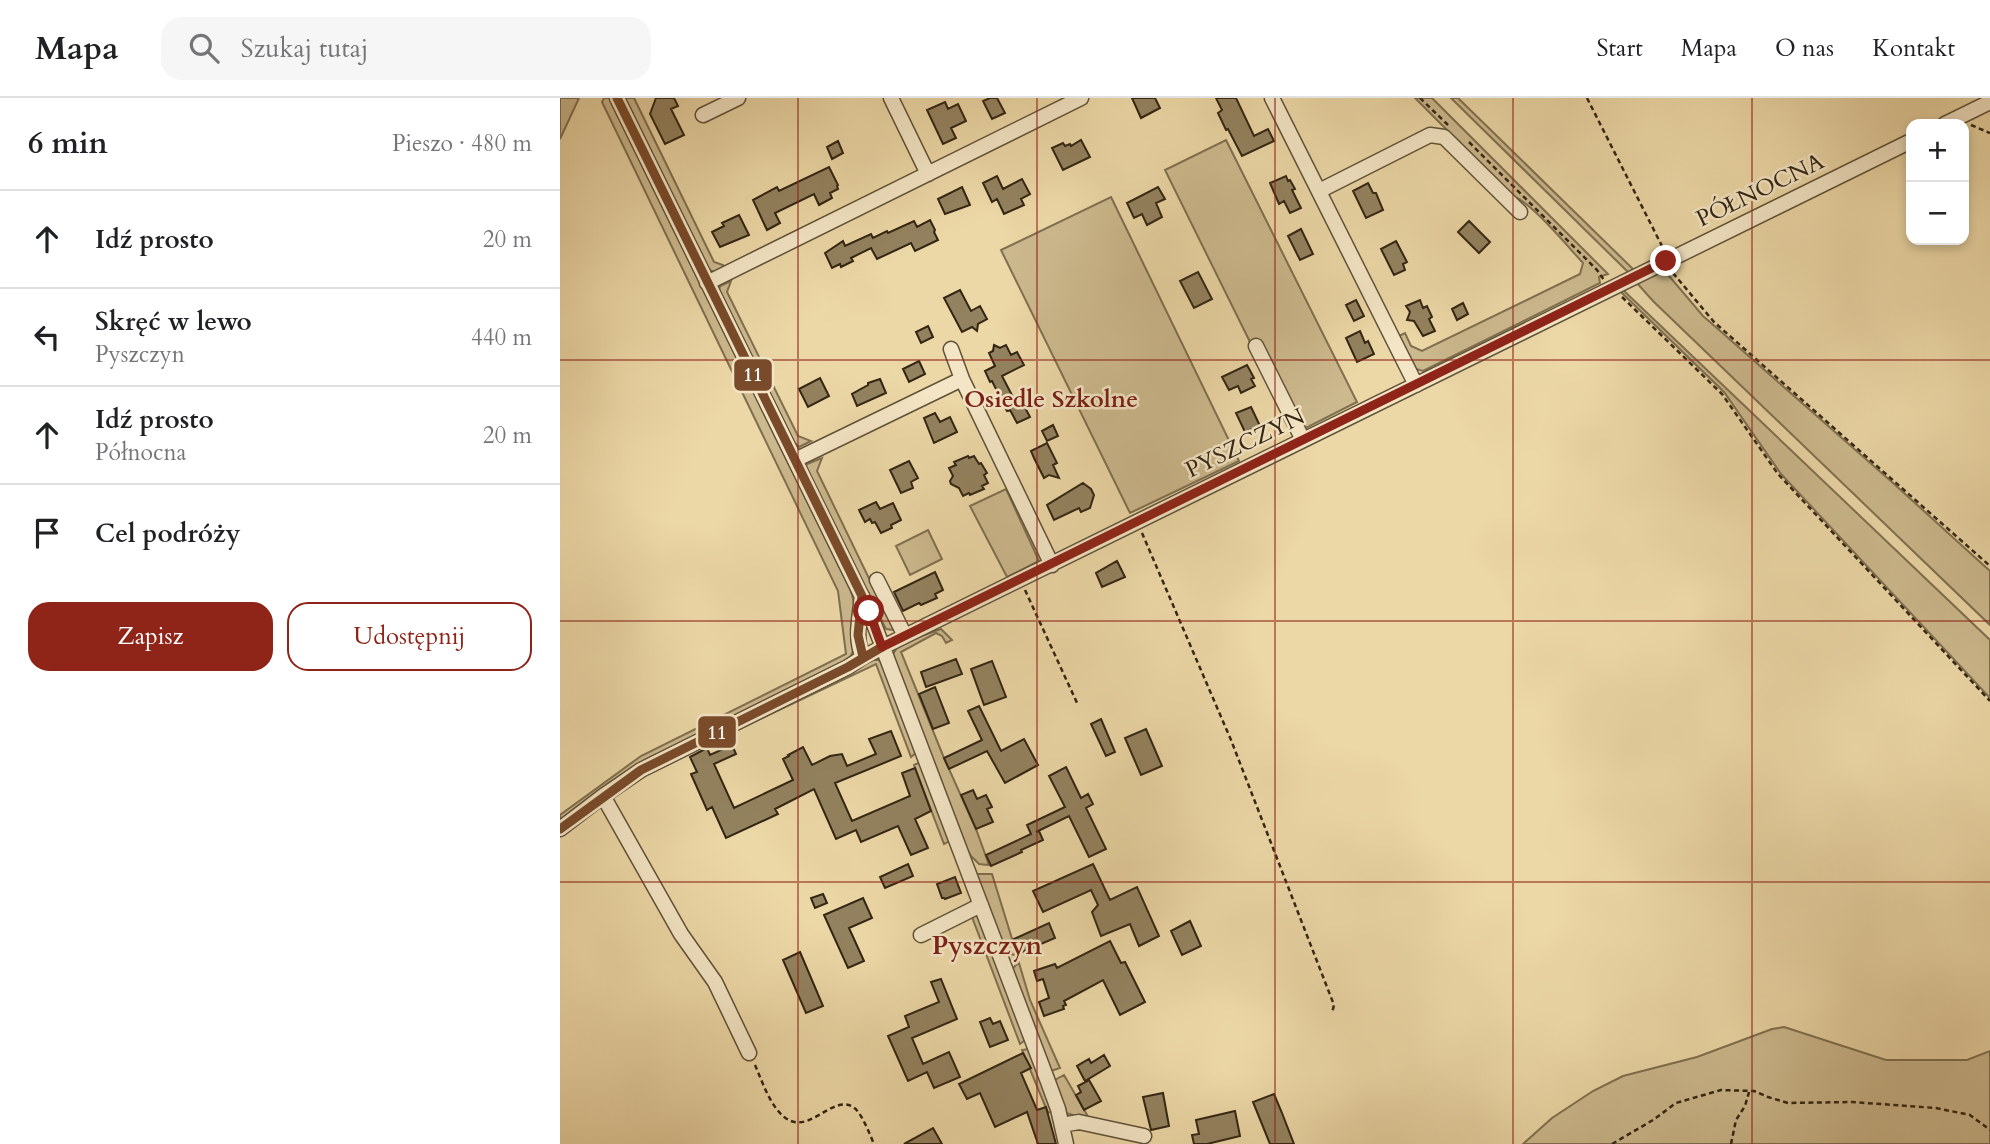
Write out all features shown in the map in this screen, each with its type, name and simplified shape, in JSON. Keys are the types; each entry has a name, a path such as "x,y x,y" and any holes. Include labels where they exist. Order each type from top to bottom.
{"street":[{"path":"617,98 862,596 1051,1089 1066,1144"},
{"path":"703,115 738,98"},
{"path":"891,98 928,173"},
{"path":"707,283 1081,98"},
{"path":"1272,98 1416,385"},
{"path":"1955,119 1990,102"},
{"path":"1318,191 1430,135 1444,137 1520,212"},
{"name":"PÓŁNOCNA","path":"1629,280 1906,143"},
{"name":"PYSZCZYN","path":"560,829 650,765 848,667 882,647 1629,280"},
{"path":"1256,346 1303,440"},
{"path":"951,349 962,379 1052,565"},
{"path":"795,460 962,379"},
{"path":"877,580 905,636"},
{"path":"862,596 859,636 863,657"},
{"path":"603,796 675,923 715,982 749,1053"},
{"path":"921,935 981,905"},
{"path":"1062,1125 1079,1122 1144,1136"}],"path":[{"path":"1587,98 1652,225 1671,271 1707,315 1990,566"},
{"path":"1607,291 1619,295 1723,394 1778,474 1990,701"},
{"path":"1136,522 1231,740 1334,1005 1332,1013"},
{"path":"1020,579 1078,705"},
{"path":"749,1053 778,1112 786,1119 799,1123 840,1105 849,1105 856,1108 874,1144"},
{"path":"1612,1144 1676,1103 1721,1090 1754,1091 1788,1103 1853,1102 1936,1108 1970,1115 1990,1130"},
{"path":"1731,1144 1736,1120 1745,1106 1749,1091"}],"shaded area":[{"path":"560,98 579,98 560,139"},
{"path":"604,98 610,98 850,588 854,605 855,639 850,658 845,664 644,760 560,820 560,815 641,756 846,654 838,591 602,102"},
{"path":"624,98 634,98 714,262 723,265 725,269 715,272 709,270"},
{"path":"1415,98 1432,98 1608,274 1599,277 1600,283 1423,371 1416,369 1399,336 1405,333 1411,346 1422,351 1580,274 1583,263 1540,216 1514,197"},
{"path":"1451,98 1458,98 1635,271 1630,274"},
{"path":"1226,140 1357,402 1302,430 1251,344 1165,170"},
{"path":"1111,197 1239,461 1130,513 1001,250"},
{"path":"1664,270 1703,316 1990,571 1990,625 1636,282"},
{"path":"731,281 727,292 798,436 811,441 799,447 794,442 719,291 720,286"},
{"path":"1622,289 1990,640 1990,698 1781,474 1724,392 1622,293"},
{"path":"822,458 817,471 894,630 886,629 805,469 807,464"},
{"path":"1006,489 1039,561 1007,577 970,506"},
{"path":"928,530 942,559 910,575 896,546"},
{"path":"941,629 952,640 946,643 942,636 936,633 901,652 989,865 979,864 970,855 963,841 892,656 899,644"},
{"path":"872,660 883,663 916,753 911,757 876,664 735,731 738,727"},
{"path":"914,765 922,765 951,840 944,844"},
{"path":"975,874 992,874 1017,955 1009,954 1003,947"},
{"path":"979,914 1026,1035 1020,1044 972,917"},
{"path":"1019,963 1030,1000 1060,1068 1051,1071 1011,972"},
{"path":"1784,1027 1886,1060 1967,1060 1990,1051 1990,1144 1523,1144 1552,1118 1593,1091 1623,1076 1697,1057"},
{"path":"1028,1049 1053,1111 1048,1113 1022,1050"},
{"path":"1064,1075 1090,1120 1066,1113 1055,1080"}],"building":[{"path":"656,98 674,98 678,106 671,109 684,135 665,144 650,114"},
{"path":"997,98 1005,113 992,119 983,101"},
{"path":"1132,98 1155,98 1160,108 1141,118"},
{"path":"1216,98 1236,98 1254,136 1268,129 1274,141 1242,156 1218,113 1222,110"},
{"path":"945,102 948,109 958,104 966,121 951,128 956,138 943,144 927,110"},
{"path":"1081,140 1090,157 1063,170 1052,148 1063,143 1065,146 1071,146"},
{"path":"838,141 843,153 832,159 827,147"},
{"path":"829,167 838,185 838,189 830,193 832,198 819,205 814,194 775,213 780,223 767,230 753,200 777,187 779,191"},
{"path":"997,176 1003,189 1022,179 1030,194 1021,199 1024,205 1004,214 997,199 992,202 983,183"},
{"path":"1286,176 1295,189 1292,190 1301,208 1290,213 1284,201 1279,204 1270,183"},
{"path":"1368,183 1373,193 1376,193 1383,210 1366,218 1353,191"},
{"path":"962,187 970,205 945,214 938,199"},
{"path":"1158,187 1165,199 1156,203 1162,217 1147,225 1142,214 1134,218 1127,203"},
{"path":"739,215 749,235 720,247 712,232 724,226 722,223"},
{"path":"930,220 938,240 915,251 911,243 877,259 871,248 851,258 853,261 832,268 825,253 843,241 845,246 871,234 873,238 914,221 917,227"},
{"path":"1469,221 1490,242 1479,253 1458,232"},
{"path":"1301,229 1313,254 1300,260 1288,236"},
{"path":"1396,241 1407,262 1403,264 1405,270 1394,275 1381,249"},
{"path":"1198,272 1212,299 1194,308 1180,281"},
{"path":"960,290 971,311 980,306 987,319 978,324 977,331 972,327 962,332 944,298"},
{"path":"1356,300 1364,316 1354,321 1346,305"},
{"path":"1420,300 1423,308 1427,306 1435,331 1423,336 1414,321 1407,320 1410,312 1406,306"},
{"path":"1463,303 1468,314 1457,320 1452,309"},
{"path":"928,326 933,337 921,343 916,332"},
{"path":"1360,331 1374,354 1357,362 1346,338"},
{"path":"994,345 1000,348 1006,345 1011,355 1017,352 1024,365 1002,376 1015,401 1020,398 1030,417 1017,423 1010,410 1007,411 985,371 995,366 989,353 993,351"},
{"path":"919,361 925,374 909,382 903,369"},
{"path":"1247,365 1255,386 1241,393 1238,386 1229,390 1222,377"},
{"path":"820,378 829,396 808,407 799,389"},
{"path":"880,379 886,393 857,406 852,394 868,383"},
{"path":"1251,407 1260,426 1245,432 1236,413"},
{"path":"935,413 940,422 950,417 957,432 934,443 924,418"},
{"path":"1053,425 1058,436 1047,441 1042,431"},
{"path":"1047,443 1057,463 1053,465 1059,478 1049,475 1044,478 1031,451"},
{"path":"974,456 979,464 981,463 987,473 984,475 988,483 982,486 984,489 963,496 959,488 951,484 953,476 949,468 956,465 954,462"},
{"path":"909,461 918,478 911,482 913,488 901,493 890,470"},
{"path":"1083,483 1094,495 1090,508 1081,512 1079,508 1054,520 1047,505"},
{"path":"876,502 880,509 893,503 901,520 881,533 875,522 872,523 870,519 865,522 859,510"},
{"path":"1117,561 1125,577 1102,587 1096,573"},
{"path":"935,572 943,590 935,594 937,598 903,611 894,592"},
{"path":"956,659 962,674 926,687 921,672"},
{"path":"992,661 1006,697 984,705 971,669"},
{"path":"935,687 949,723 933,729 919,694"},
{"path":"979,706 1001,751 1024,739 1038,765 1005,783 987,751 949,769 944,758 982,740 968,711"},
{"path":"1101,719 1115,752 1106,756 1091,724"},
{"path":"1146,729 1162,766 1141,775 1125,738"},
{"path":"891,731 901,756 835,783 852,821 910,796 902,773 915,768 931,811 915,819 928,848 911,855 898,826 861,842 856,830 836,839 814,789 775,809 778,814 726,838 712,807 707,810 691,774 697,772 690,757 707,748 710,755 732,745 736,754 714,764 734,808 793,780 783,759 803,747 812,765 830,756 842,754 847,766 876,754 869,739"},
{"path":"1066,767 1081,798 1088,794 1093,804 1086,808 1106,849 1089,857 1069,816 1036,832 1039,831 1043,840 991,866 986,855 1031,834 1027,825 1065,807 1049,776"},
{"path":"973,790 977,799 986,795 992,807 987,809 993,822 976,829 961,795"},
{"path":"908,864 913,876 885,888 880,877"},
{"path":"1093,864 1110,900 1137,887 1159,936 1139,946 1130,924 1101,936 1092,912 1098,905 1091,890 1043,912 1033,891"},
{"path":"955,877 961,893 942,898 937,884"},
{"path":"823,894 827,903 815,908 811,898"},
{"path":"863,898 872,918 849,928 864,961 848,968 824,915"},
{"path":"1190,921 1201,946 1182,955 1171,931"},
{"path":"1049,923 1055,938 1020,953 1014,939"},
{"path":"1110,941 1121,963 1125,962 1145,1002 1120,1015 1103,980 1064,1001 1064,1009 1044,1016 1039,1002 1049,998 1043,979 1037,981 1034,971 1055,964 1057,968"},
{"path":"800,952 823,1006 806,1013 783,960"},
{"path":"941,979 957,1019 912,1038 923,1064 949,1052 960,1077 934,1088 927,1072 908,1081 888,1036 909,1027 905,1016 939,1002 931,982"},
{"path":"990,1018 993,1024 1000,1021 1008,1040 990,1047 980,1022"},
{"path":"1023,1053 1031,1068 1021,1073 1037,1110 1046,1107 1056,1144 1038,1144 1027,1112 995,1127 980,1093 967,1099 959,1084"},
{"path":"1104,1055 1110,1066 1085,1081 1077,1066 1089,1059 1091,1063"},
{"path":"1089,1080 1101,1101 1084,1110 1076,1095 1081,1092 1078,1086"},
{"path":"1163,1093 1169,1126 1151,1130 1143,1097"},
{"path":"1274,1094 1294,1144 1270,1144 1253,1102"},
{"path":"1235,1111 1240,1136 1207,1144 1194,1144 1192,1135 1199,1134 1196,1120"},
{"path":"933,1128 942,1144 904,1144"}],"transit line":[{"name":"11","path":"617,98 862,596 858,635 863,657"},
{"name":"11","path":"560,829 641,770 848,667 882,647"}],"district":[{"name":"Osiedle Szkolne","path":"1051,399"},
{"name":"Pyszczyn","path":"987,945"}],"route":[{"path":"869,611 882,647 1666,261"}]}
